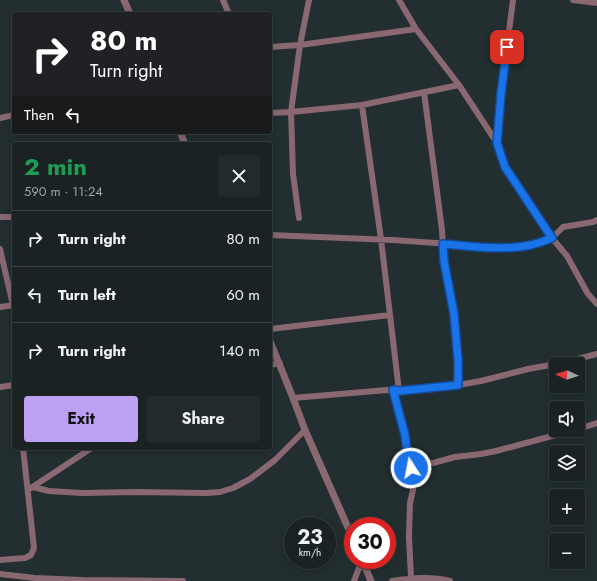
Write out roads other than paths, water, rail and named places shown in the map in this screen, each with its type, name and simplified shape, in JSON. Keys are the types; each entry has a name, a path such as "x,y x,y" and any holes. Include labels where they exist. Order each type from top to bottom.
{"street":[{"path":"124,0 129,12"},
{"path":"223,0 228,12"},
{"path":"299,218 293,174 291,112 300,45 309,0"},
{"path":"399,0 416,29 459,85 497,143 505,167 552,238 567,256 588,294 597,304"},
{"path":"497,143 501,94 513,0"},
{"path":"573,0 596,2"},
{"path":"272,48 416,29"},
{"path":"272,113 362,105 459,85"},
{"path":"424,92 441,222 444,261 454,311 458,360 458,385"},
{"path":"362,105 381,239 390,315 396,391 407,451 410,457 413,490 410,503 408,537 411,578"},
{"path":"0,118 12,115"},
{"path":"0,217 12,217"},
{"path":"272,235 381,239 443,244 514,247 531,245 552,238 564,227 597,220"},
{"path":"0,249 12,301"},
{"path":"0,307 12,305"},
{"path":"272,329 390,315"},
{"path":"272,345 305,430 344,519"},
{"path":"585,357 597,354"},
{"path":"272,365 280,363"},
{"path":"293,398 458,385 549,366"},
{"path":"0,387 12,385"},
{"path":"585,427 597,423"},
{"path":"33,487 49,491 82,493 220,492 233,488 250,479 275,460 305,430"},
{"path":"410,457 416,462 433,463 455,457 496,451 549,437"},
{"path":"0,560 25,558 31,555 34,548 22,450"},
{"path":"27,491 89,450"},
{"path":"354,581 359,569"},
{"path":"366,569 371,581"},
{"path":"0,574 8,578 183,581"},
{"path":"392,581 411,578 450,581"}]}
